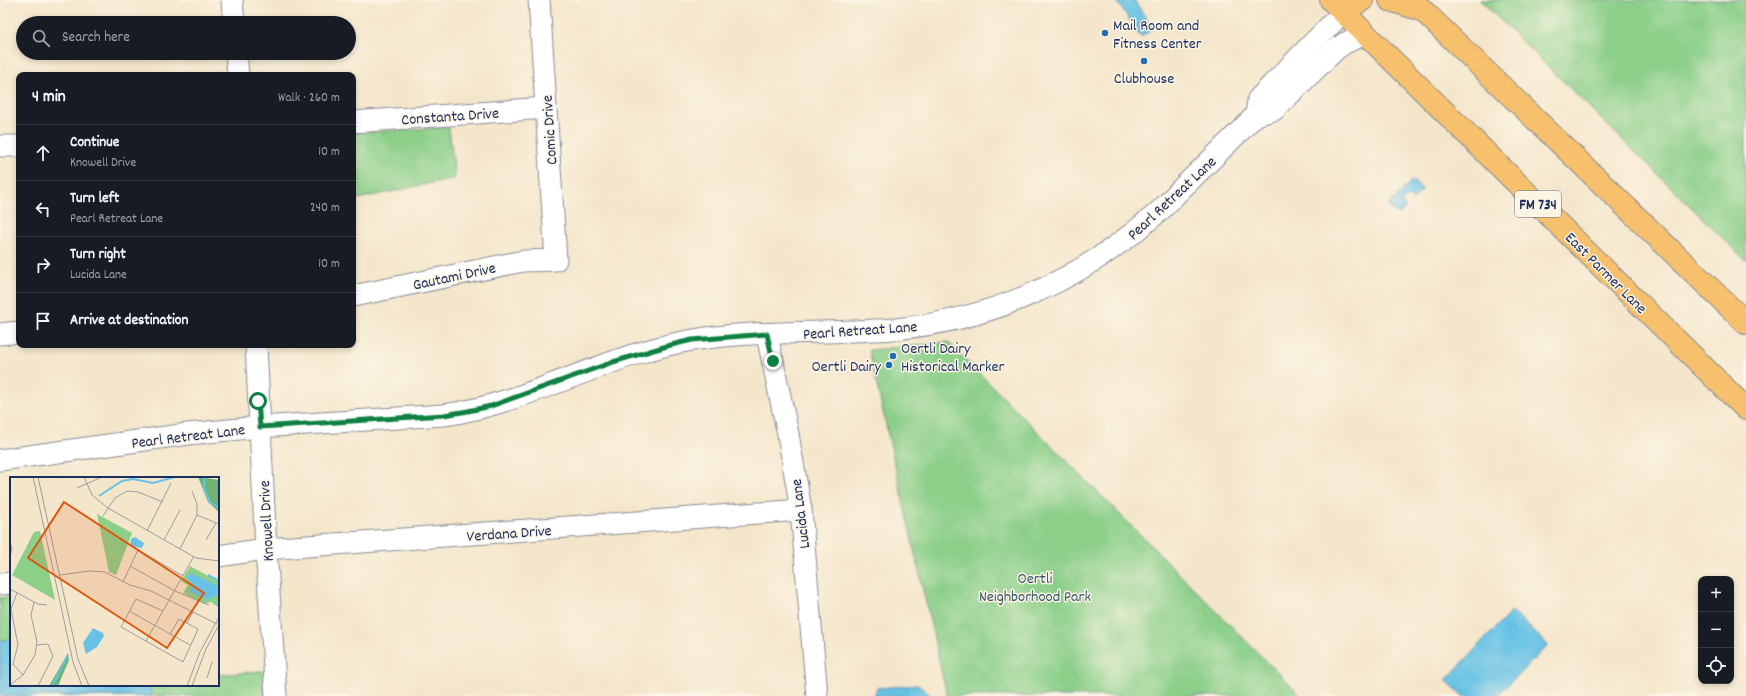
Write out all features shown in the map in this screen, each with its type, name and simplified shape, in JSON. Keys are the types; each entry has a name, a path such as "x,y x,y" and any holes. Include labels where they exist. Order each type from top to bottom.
{"main road":[{"path":"1337,6 1362,0"},
{"path":"1390,0 1417,5 1746,323"},
{"name":"East Parmer Lane","path":"1337,6 1746,409"}],"street":[{"path":"232,0 233,16"},
{"name":"Comic Drive","path":"539,0 556,260"},
{"path":"1256,115 1258,99 1337,6"},
{"name":"Pearl Retreat Lane","path":"0,460 188,434 260,427 444,415 468,411 510,400 613,362 667,346 698,340 767,334 903,328 930,324 983,312 1038,292 1090,264 1134,233 1153,217 1256,115 1274,110 1336,49 1365,34"},
{"path":"237,60 238,72"},
{"name":"Constanta Drive","path":"356,122 546,108"},
{"path":"0,146 16,146"},
{"name":"Gautami Drive","path":"356,295 523,261 556,260"},
{"path":"0,334 16,332"},
{"name":"Lucida Lane","path":"767,334 788,434 801,510 817,696"},
{"name":"Knowell Drive","path":"256,348 266,549 276,696"},
{"name":"Verdana Drive","path":"219,556 266,549 801,510"},
{"path":"0,584 10,583"}],"green space":[{"path":"1480,0 1746,0 1746,261"},
{"path":"449,127 455,178 356,199 356,133"},
{"name":"Oertli Neighborhood Park","path":"948,342 1301,696 947,696 869,350"},
{"path":"10,597 10,686 219,686 219,675 263,671 265,696 0,696 0,598"}],"water":[{"path":"1116,0 1134,0 1153,29 1141,37"},
{"path":"1412,180 1423,190 1413,200 1409,196 1402,203 1406,207 1398,216 1388,206"},
{"path":"1512,611 1548,645 1497,696 1463,696 1446,680"},
{"path":"10,639 10,686 149,686 152,696 0,696 0,641"},
{"path":"918,685 931,696 874,696 877,688"}],"place":[{"name":"Mail Room and Fitness Center","path":"1105,33"},
{"name":"Clubhouse","path":"1144,61"},
{"name":"Oertli Dairy Historical Marker","path":"893,356"},
{"name":"Oertli Dairy","path":"889,365"}],"route":[{"path":"258,401 260,427 444,415 491,406 613,362 692,340 767,334 773,361"}]}
